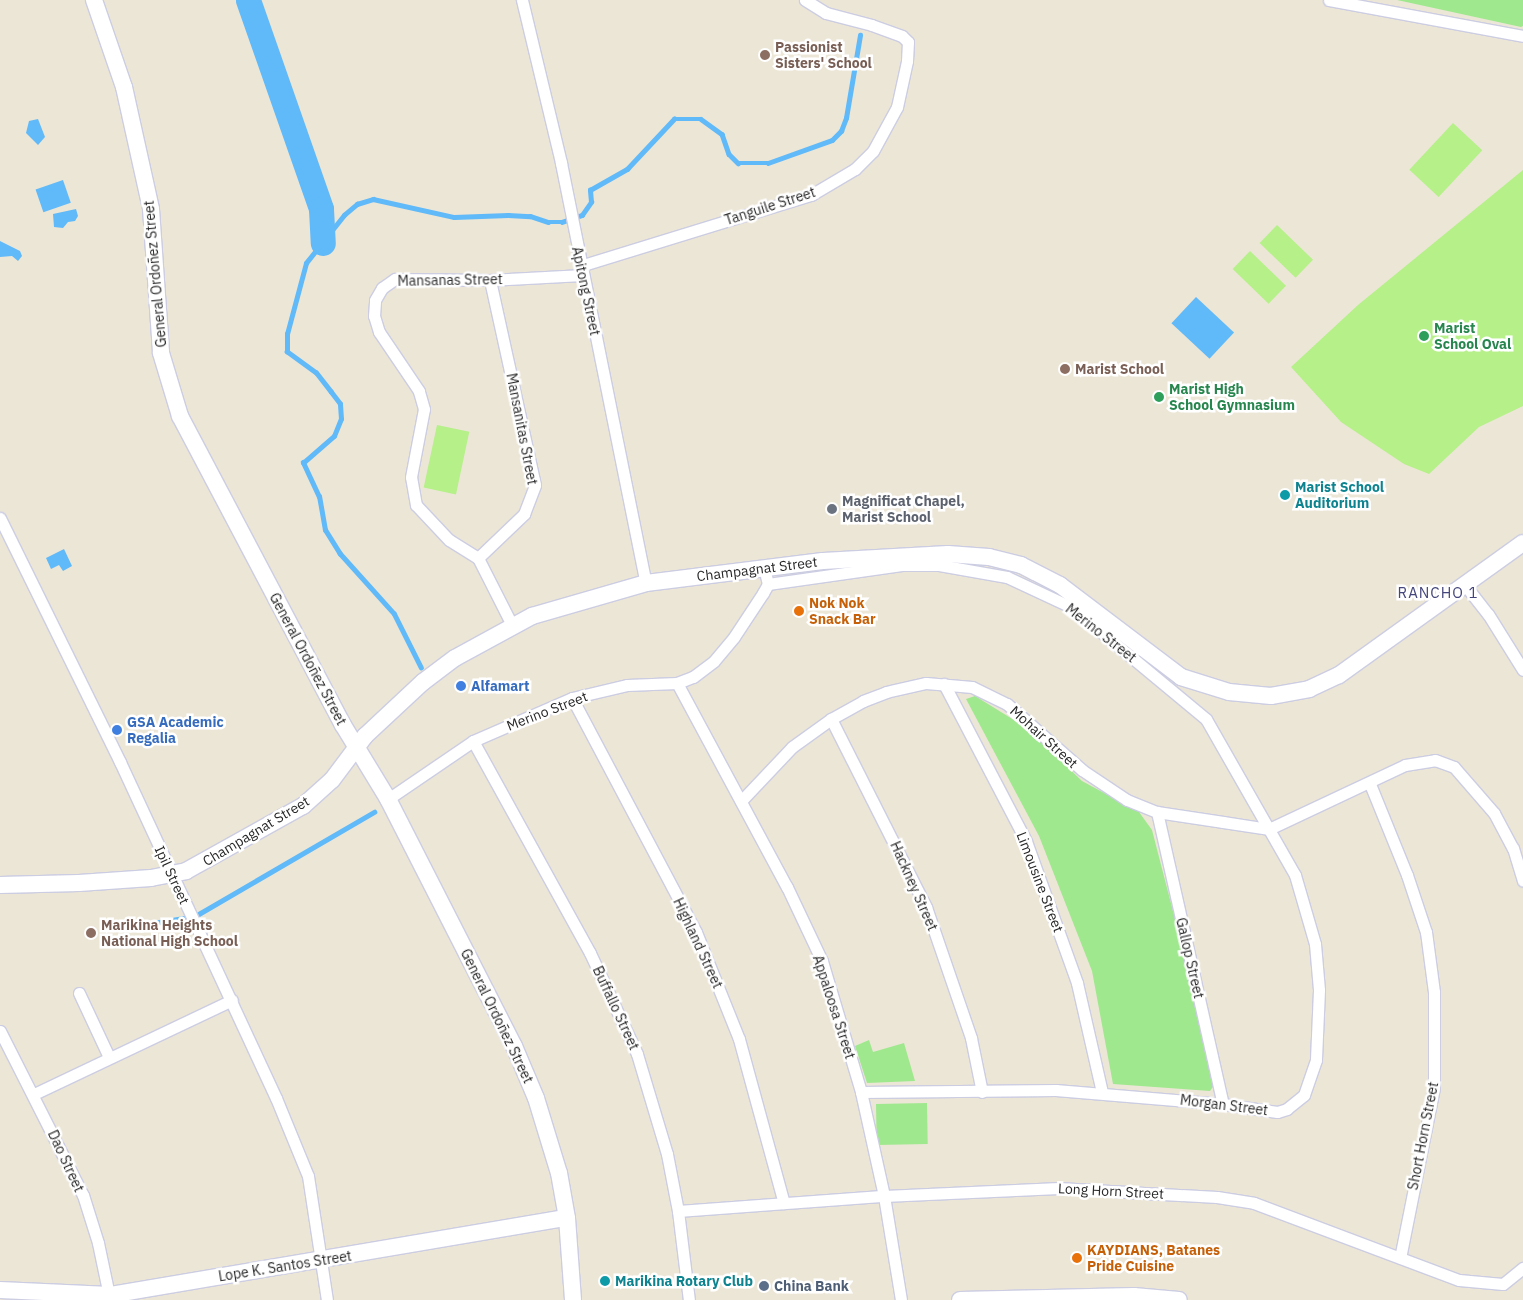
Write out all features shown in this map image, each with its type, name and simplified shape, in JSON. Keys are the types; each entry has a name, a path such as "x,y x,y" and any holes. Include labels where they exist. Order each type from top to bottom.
{"street":[{"name":"General Ordoñez Street","path":"94,0 124,87 152,209 162,353 180,416 230,517 355,747 388,800 510,1040 536,1098 559,1173 567,1218 573,1300"},
{"name":"Apitong Street","path":"522,0 571,216 646,582"},
{"name":"Tanguile Street","path":"581,271 811,195 855,168 873,151 897,107 907,61 908,42 902,36 872,25 826,13 805,0"},
{"path":"1333,0 1523,36"},
{"name":"Mansanas Street","path":"478,558 449,540 416,505 411,477 424,409 419,390 379,332 374,316 375,300 382,288 395,279 490,280 581,271"},
{"name":"Mansanitas Street","path":"478,558 524,514 535,485 490,280"},
{"name":"Ipil Street","path":"0,518 232,1000 308,1176 327,1300"},
{"name":"Champagnat Street","path":"0,885 79,883 173,875 209,860 303,806 332,780 355,747 429,677 512,625 568,603 646,582 766,567 948,554 1008,560 1042,574 1074,594 1181,677 1209,687 1257,697 1299,692 1338,675 1523,543"},
{"path":"478,558 512,625"},
{"name":"Merino Street","path":"388,800 473,741 572,698 627,685 677,683 692,677 714,661 768,584 902,566 939,565 1007,577 1043,592 1071,607 1199,712 1269,829"},
{"path":"766,567 768,584"},
{"path":"1465,585 1488,614 1523,668"},
{"name":"Appaloosa Street","path":"677,683 741,801 822,961 861,1092 884,1196 900,1300"},
{"name":"Mohair Street","path":"741,801 792,747 831,718 886,692 926,683 972,687 1007,704 1109,790 1158,812 1269,829"},
{"name":"Limousine Street","path":"944,684 1026,841 1077,983 1102,1092"},
{"name":"Highland Street","path":"572,698 696,932 739,1039 784,1203"},
{"name":"Hackney Street","path":"831,718 926,907 970,1038 982,1092"},
{"name":"Buffallo Street","path":"473,741 590,953 637,1054 667,1154 678,1211 690,1300"},
{"path":"1269,829 1415,762 1435,760 1454,767 1494,813 1513,848 1523,881"},
{"name":"Short Horn Street","path":"1370,784 1426,932 1434,992 1434,1088 1400,1258"},
{"name":"Gallop Street","path":"1158,812 1223,1104"},
{"name":"Morgan Street","path":"861,1092 1102,1092 1223,1104 1277,1112 1287,1109 1304,1095 1316,1060 1319,990 1315,944 1295,875 1269,829"},
{"path":"79,993 109,1057"},
{"path":"34,1094 232,1000"},
{"name":"Dao Street","path":"0,1031 34,1094 83,1195 98,1243 110,1298"},
{"name":"Long Horn Street","path":"678,1211 884,1196 1060,1188 1237,1198 1459,1280 1487,1284 1511,1280 1523,1268"},
{"name":"Lope K. Santos Street","path":"0,1290 110,1298 567,1218"},
{"path":"960,1300 1134,1296 1180,1300"}],"green space":[{"path":"1397,0 1523,0 1523,26 1521,27"},
{"path":"1453,123 1482,150 1439,197 1409,170"},
{"name":"Marist School Oval","path":"1523,170 1523,406 1479,427 1429,474 1404,464 1341,422 1291,367 1358,305"},
{"path":"1277,225 1313,260 1296,278 1260,243"},
{"path":"1250,251 1286,286 1269,304 1233,269"},
{"path":"437,425 469,432 456,494 424,488"},
{"path":"975,696 1027,728 1082,781 1139,812 1152,830 1217,1081 1210,1091 1113,1084 1092,971 1039,836 966,699"},
{"path":"869,1040 873,1052 904,1043 915,1081 867,1083 855,1046"},
{"path":"927,1103 928,1144 877,1145 876,1104"}],"water":[{"path":"38,119 45,137 38,145 26,133 29,121"},
{"path":"63,180 71,203 43,212 36,189"},
{"path":"76,209 78,216 75,221 68,222 63,228 54,227 53,214"},
{"path":"0,241 20,251 22,256 18,261 12,256 0,257"},
{"path":"1196,297 1234,332 1209,359 1171,323"},
{"path":"64,549 72,566 63,571 59,565 51,569 46,558"}],"waterway":[{"path":"248,0 321,209 323,243"},
{"path":"421,668 394,614 340,554 325,530 319,497 303,463 334,436 341,419 340,404 316,373 287,352 287,334 306,263 344,215 357,204 373,199 454,217 530,216 548,222 562,222 582,215 591,202 590,190 627,169 674,119 701,119 722,134 729,154 738,163 768,163 832,140 841,131 846,118 860,35"},
{"path":"197,915 374,812"},
{"path":"153,923 184,918"}],"place":[{"name":"Passionist Sisters' School","path":"765,55"},
{"name":"Marist School Oval","path":"1424,336"},
{"name":"Marist School","path":"1065,369"},
{"name":"Marist High School Gymnasium","path":"1159,397"},
{"name":"Marist School Auditorium","path":"1285,495"},
{"name":"Magnificat Chapel, Marist School","path":"832,509"},
{"name":"Nok Nok Snack Bar","path":"799,611"},
{"name":"Alfamart","path":"461,686"},
{"name":"GSA Academic Regalia","path":"117,730"},
{"name":"Marikina Heights National High School","path":"91,933"},
{"name":"KAYDIANS, Batanes Pride Cuisine","path":"1077,1258"},
{"name":"Marikina Rotary Club","path":"605,1281"},
{"name":"China Bank","path":"764,1286"}],"district":[{"name":"RANCHO 1","path":"1438,593"}]}
